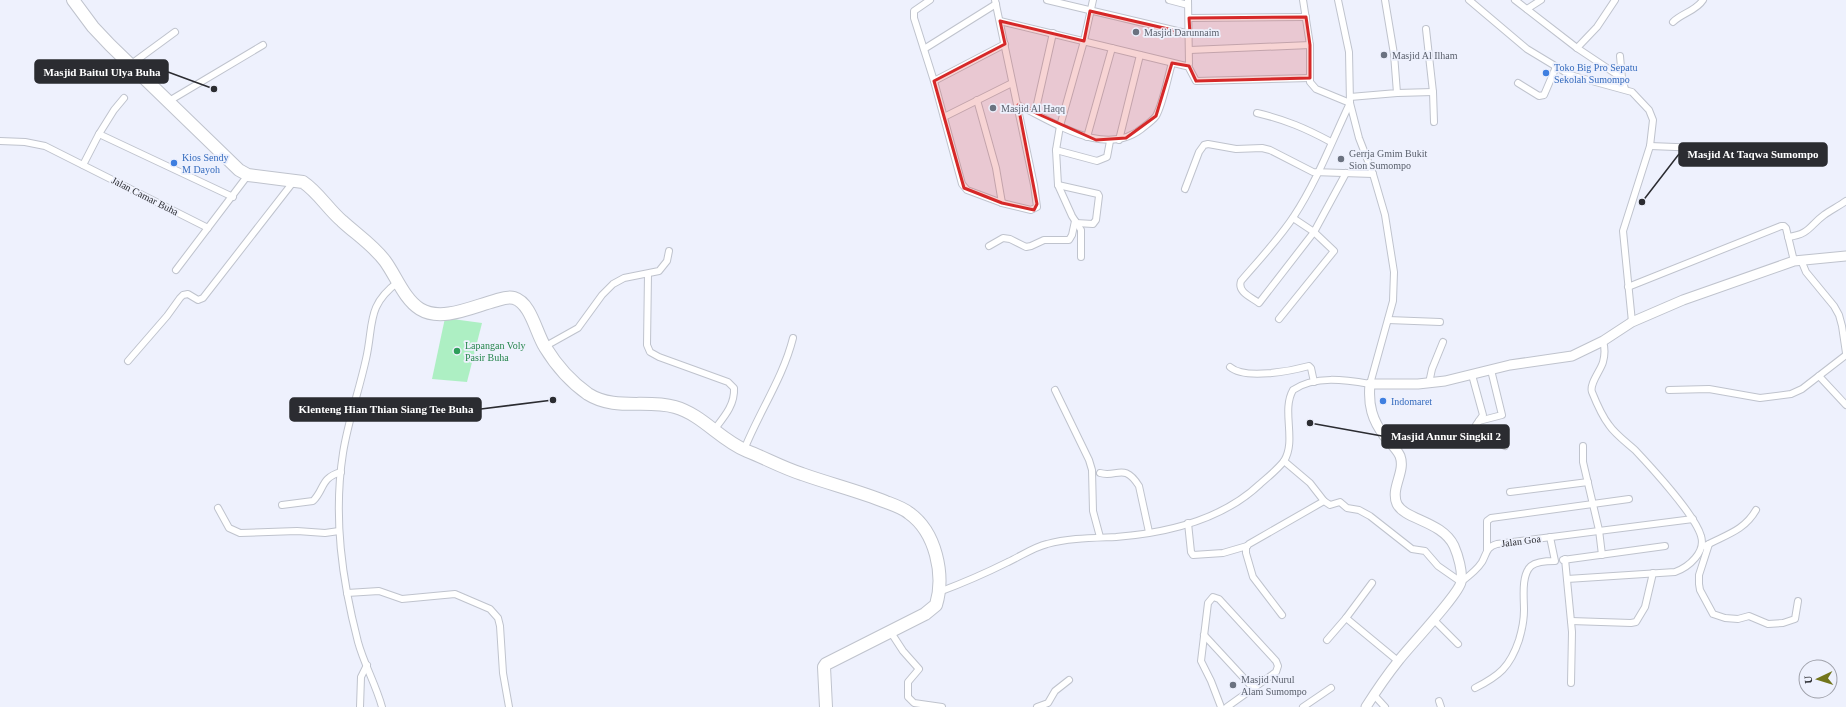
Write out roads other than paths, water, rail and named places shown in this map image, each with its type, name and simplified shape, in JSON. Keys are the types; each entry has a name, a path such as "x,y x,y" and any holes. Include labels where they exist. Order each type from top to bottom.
{"highway":[{"path":"73,0 93,27 230,163 248,175 302,182 310,187 340,220 369,242 385,260 398,282 414,304 421,309 439,314 504,298 517,299 527,309 544,347 559,367 570,379 593,397 618,404 659,405 677,408 703,421 722,437 744,450 799,473 876,498 908,512 928,535 933,546 937,562 939,592 936,605 930,611 826,664 824,667 826,707"}],"street":[{"path":"924,49 996,2 1012,83 1018,105 1037,207 1034,210 1028,211 1002,203 964,188 913,13 916,8 930,0"},
{"path":"1047,0 1090,12 1190,34"},
{"path":"1081,257 1082,236 1058,186 1056,150 1060,126 1084,41 1093,0"},
{"path":"1169,0 1188,2 1190,34 1188,66 1196,81 1310,78"},
{"path":"1302,0 1310,45 1310,78 1312,86 1316,89 1350,100 1397,93 1433,92"},
{"path":"1338,0 1350,52 1350,100 1359,138 1373,174 1385,215 1392,254 1394,288 1393,301 1370,384 1368,401 1377,426 1399,453 1401,459 1395,491 1395,498 1398,505 1408,515 1438,528 1447,536 1454,546 1459,563 1461,582"},
{"path":"1385,0 1394,54 1397,93"},
{"path":"1469,0 1527,49 1570,75 1632,92 1640,98 1651,115 1653,120 1650,146 1624,228 1632,322"},
{"path":"1515,0 1577,48 1622,78"},
{"path":"1527,9 1541,0"},
{"path":"1577,48 1597,27 1615,0"},
{"path":"1673,22 1685,13 1694,10 1703,0"},
{"path":"1189,18 1306,16"},
{"path":"1000,21 1188,66"},
{"path":"1426,29 1433,92 1434,122"},
{"path":"130,65 175,32"},
{"path":"1035,113 1053,34"},
{"path":"934,81 1005,44"},
{"path":"169,101 263,45"},
{"path":"1190,50 1310,45"},
{"path":"1087,137 1112,48"},
{"path":"1119,140 1140,55"},
{"path":"1620,56 1622,78 1625,89"},
{"path":"1018,105 1060,126 1087,137 1110,141 1119,140 1134,135 1156,116 1172,63"},
{"path":"1518,83 1539,96 1544,95 1556,67"},
{"path":"944,116 1012,83"},
{"path":"83,165 99,134 114,110 124,98"},
{"path":"977,100 996,168 1002,203"},
{"path":"1346,173 1314,232 1259,303 1241,290 1241,281 1293,218 1319,172 1350,100"},
{"path":"1257,113 1300,125 1331,142"},
{"path":"99,134 233,196"},
{"name":"Jalan Camar Buha","path":"0,141 40,144 208,228"},
{"path":"1056,150 1097,161 1107,157 1110,141"},
{"path":"1185,189 1199,152 1204,145 1208,144 1236,149 1262,148 1270,150 1309,170 1319,172 1373,174"},
{"path":"1650,146 1701,148"},
{"path":"176,270 248,175"},
{"path":"128,361 167,316 182,296 188,294 198,300 203,298 294,181"},
{"path":"1058,186 1093,193 1100,196 1096,220 1093,224 1076,222"},
{"path":"1788,236 1800,235 1810,229 1823,215 1846,201"},
{"path":"1279,319 1334,253 1333,248 1314,232 1293,218"},
{"path":"989,246 1004,238 1010,239 1026,247 1044,240 1069,240 1076,222"},
{"path":"1628,287 1781,226 1786,228 1798,261 1834,306 1839,315 1846,353 1802,389 1791,394 1760,398 1709,389 1669,390"},
{"path":"544,347 578,328 602,295 613,284 624,278 648,274 659,271 663,268 667,261 669,251"},
{"path":"939,592 970,581 1045,544 1079,538 1117,537 1149,532 1188,523 1211,517 1248,496 1284,461 1288,452 1288,403 1290,395 1298,387 1314,382 1338,380 1392,385 1429,383 1472,375 1510,365 1572,356 1603,341 1632,322 1683,300 1798,261 1846,256"},
{"path":"648,274 647,345 650,352 659,357 728,382 734,388 735,398 730,408 714,430"},
{"path":"382,707 359,643 341,562 339,531 341,472 352,412 369,345 374,309 381,297 398,282"},
{"path":"1388,320 1440,322"},
{"path":"744,450 755,424 780,375 793,338"},
{"path":"1603,341 1605,354 1591,391 1609,425 1647,463 1693,519 1702,537 1702,548"},
{"path":"1429,383 1443,342"},
{"path":"1230,367 1234,371 1247,373 1277,372 1309,366 1314,382"},
{"path":"1478,422 1502,415 1491,370"},
{"path":"1472,375 1483,415 1476,425 1477,430 1505,446"},
{"path":"1819,376 1846,405"},
{"path":"1055,390 1089,460 1092,470 1094,511 1100,537"},
{"path":"1582,446 1583,462 1599,530 1602,555"},
{"path":"1284,461 1310,483 1324,501 1330,505 1340,502 1347,508 1359,510 1370,516 1412,549 1424,551 1438,566 1461,582"},
{"path":"1100,473 1122,471 1135,480 1139,486 1149,532"},
{"path":"282,505 313,501 325,481 335,473 341,472"},
{"path":"1510,492 1588,482"},
{"path":"1366,707 1398,661 1451,598 1461,582 1474,572 1482,562 1487,550 1485,525 1487,521 1491,518 1629,499"},
{"path":"1188,523 1191,552 1193,555 1223,553 1247,546 1324,501"},
{"path":"218,508 224,521 236,532 297,531 325,533 339,531"},
{"path":"1567,579 1669,573 1683,569 1697,556 1702,548 1741,528 1749,522 1756,510"},
{"name":"Jalan Goa","path":"1487,550 1498,544 1693,519"},
{"path":"1550,537 1555,561"},
{"path":"1709,544 1699,575 1699,584 1700,590 1714,614 1725,618 1738,619 1749,616 1768,624 1783,623 1795,619 1798,600"},
{"path":"1247,546 1246,553 1253,577 1282,615"},
{"path":"1475,688 1502,671 1512,657 1522,628 1524,584 1531,566 1537,563 1665,546"},
{"path":"1565,560 1573,645 1571,683"},
{"path":"1571,620 1636,622 1645,607 1653,573"},
{"path":"1327,640 1346,618 1372,583"},
{"path":"347,593 379,591 402,599 455,594 492,610 498,618 500,626 503,673 509,707"},
{"path":"1221,707 1201,661 1208,603 1213,597 1218,598 1276,661 1278,666 1276,672 1228,707"},
{"path":"1346,618 1398,661"},
{"path":"1433,619 1458,644"},
{"path":"890,631 919,669 908,682 908,697 914,703 942,707"},
{"path":"1204,635 1253,688"},
{"path":"360,707 361,677 367,665"},
{"path":"1037,707 1048,702 1055,691 1069,680"},
{"path":"1303,707 1330,688"},
{"path":"1374,695 1385,707"}],"place":[{"name":"Masjid Darunnaim","path":"1136,32"},
{"name":"Masjid Al Ilham","path":"1384,55"},
{"name":"Toko Big Pro Sepatu Sekolah Sumompo","path":"1546,73"},
{"name":"Masjid Baitul Ulya Buha","path":"214,89"},
{"name":"Masjid Al Haqq","path":"993,108"},
{"name":"Gerrja Gmim Bukit Sion Sumompo","path":"1341,159"},
{"name":"Kios Sendy M Dayoh","path":"174,163"},
{"name":"Masjid At Taqwa Sumompo","path":"1642,202"},
{"name":"Lapangan Voly Pasir Buha","path":"457,351"},
{"name":"Klenteng Hian Thian Siang Tee Buha","path":"553,400"},
{"name":"Indomaret","path":"1383,401"},
{"name":"Masjid Annur Singkil 2","path":"1310,423"},
{"name":"Masjid Nurul Alam Sumompo","path":"1233,685"}]}
